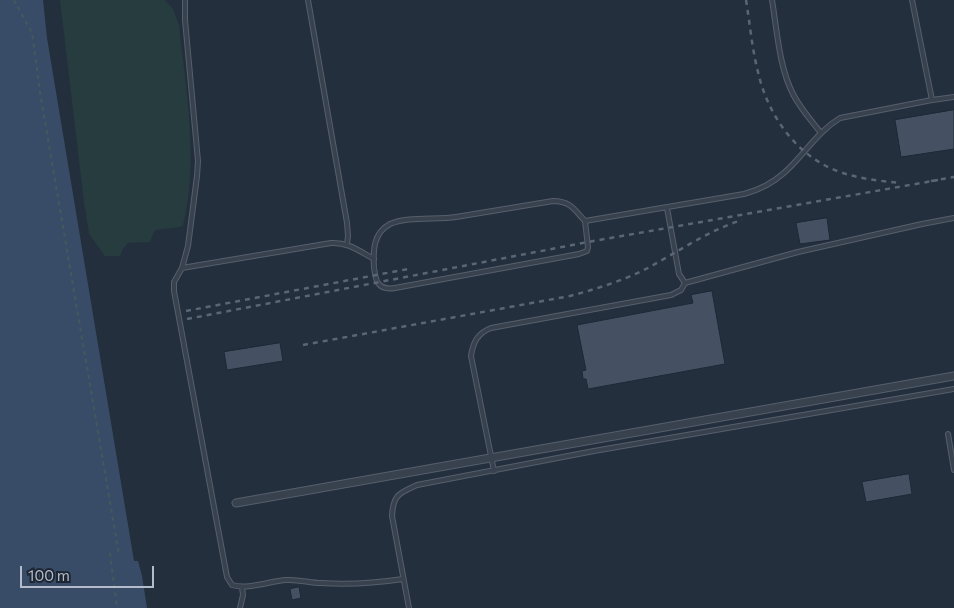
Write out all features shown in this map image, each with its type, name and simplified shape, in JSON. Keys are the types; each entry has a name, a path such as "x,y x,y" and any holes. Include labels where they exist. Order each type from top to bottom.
{"street":[{"path":"236,504 954,376"}],"lane":[{"path":"185,0 185,20 198,161 188,246 182,268 174,282 174,291 229,581 232,585 242,587 284,580 359,584 403,580"},
{"path":"308,0 347,223 347,244"},
{"path":"772,0 782,62 788,83 799,104 820,132"},
{"path":"912,0 932,100"},
{"path":"585,221 729,198 756,191 785,172 820,132 840,118 954,97"},
{"path":"553,201 569,204 585,221 588,247 584,253 389,289 382,287 377,282 375,275 374,245 378,234 390,224 399,221 442,219 553,201"},
{"path":"667,208 679,274 686,283"},
{"path":"494,471 471,356 476,338 485,330 671,295 681,290 686,283 798,252 954,218"},
{"path":"182,268 340,242 374,259"},
{"path":"409,608 392,516 396,497 401,492 417,485 602,450 954,389"},
{"path":"948,434 954,470"},
{"path":"464,476 465,482"},
{"path":"240,608 243,595 242,587"}],"path":[{"path":"14,0 32,33 42,110 119,555"},
{"path":"110,553 117,608"}],"green space":[{"path":"60,0 165,0 173,9 179,25 188,100 191,151 188,201 183,226 155,230 150,242 128,243 120,256 105,256 89,234"}],"water":[{"path":"0,0 43,0 47,38 134,561 138,561 147,608 0,608"}],"building":[{"path":"954,110 954,149 901,157 895,120"},
{"path":"827,218 830,240 800,244 796,223"},
{"path":"712,291 725,364 588,389 586,379 583,379 582,371 586,370 577,325 693,303 691,295"},
{"path":"280,343 283,361 227,370 224,352"},
{"path":"909,474 912,494 866,502 862,482"},
{"path":"299,587 301,598 292,600 290,589"}],"railway":[{"path":"746,0 758,72 769,104 787,133 810,156 840,172 863,178 901,183"},
{"path":"931,181 954,177"},
{"path":"187,319 588,242 938,180"},
{"path":"303,345 570,296 637,273 705,236 742,220"},
{"path":"186,311 408,269"}]}
